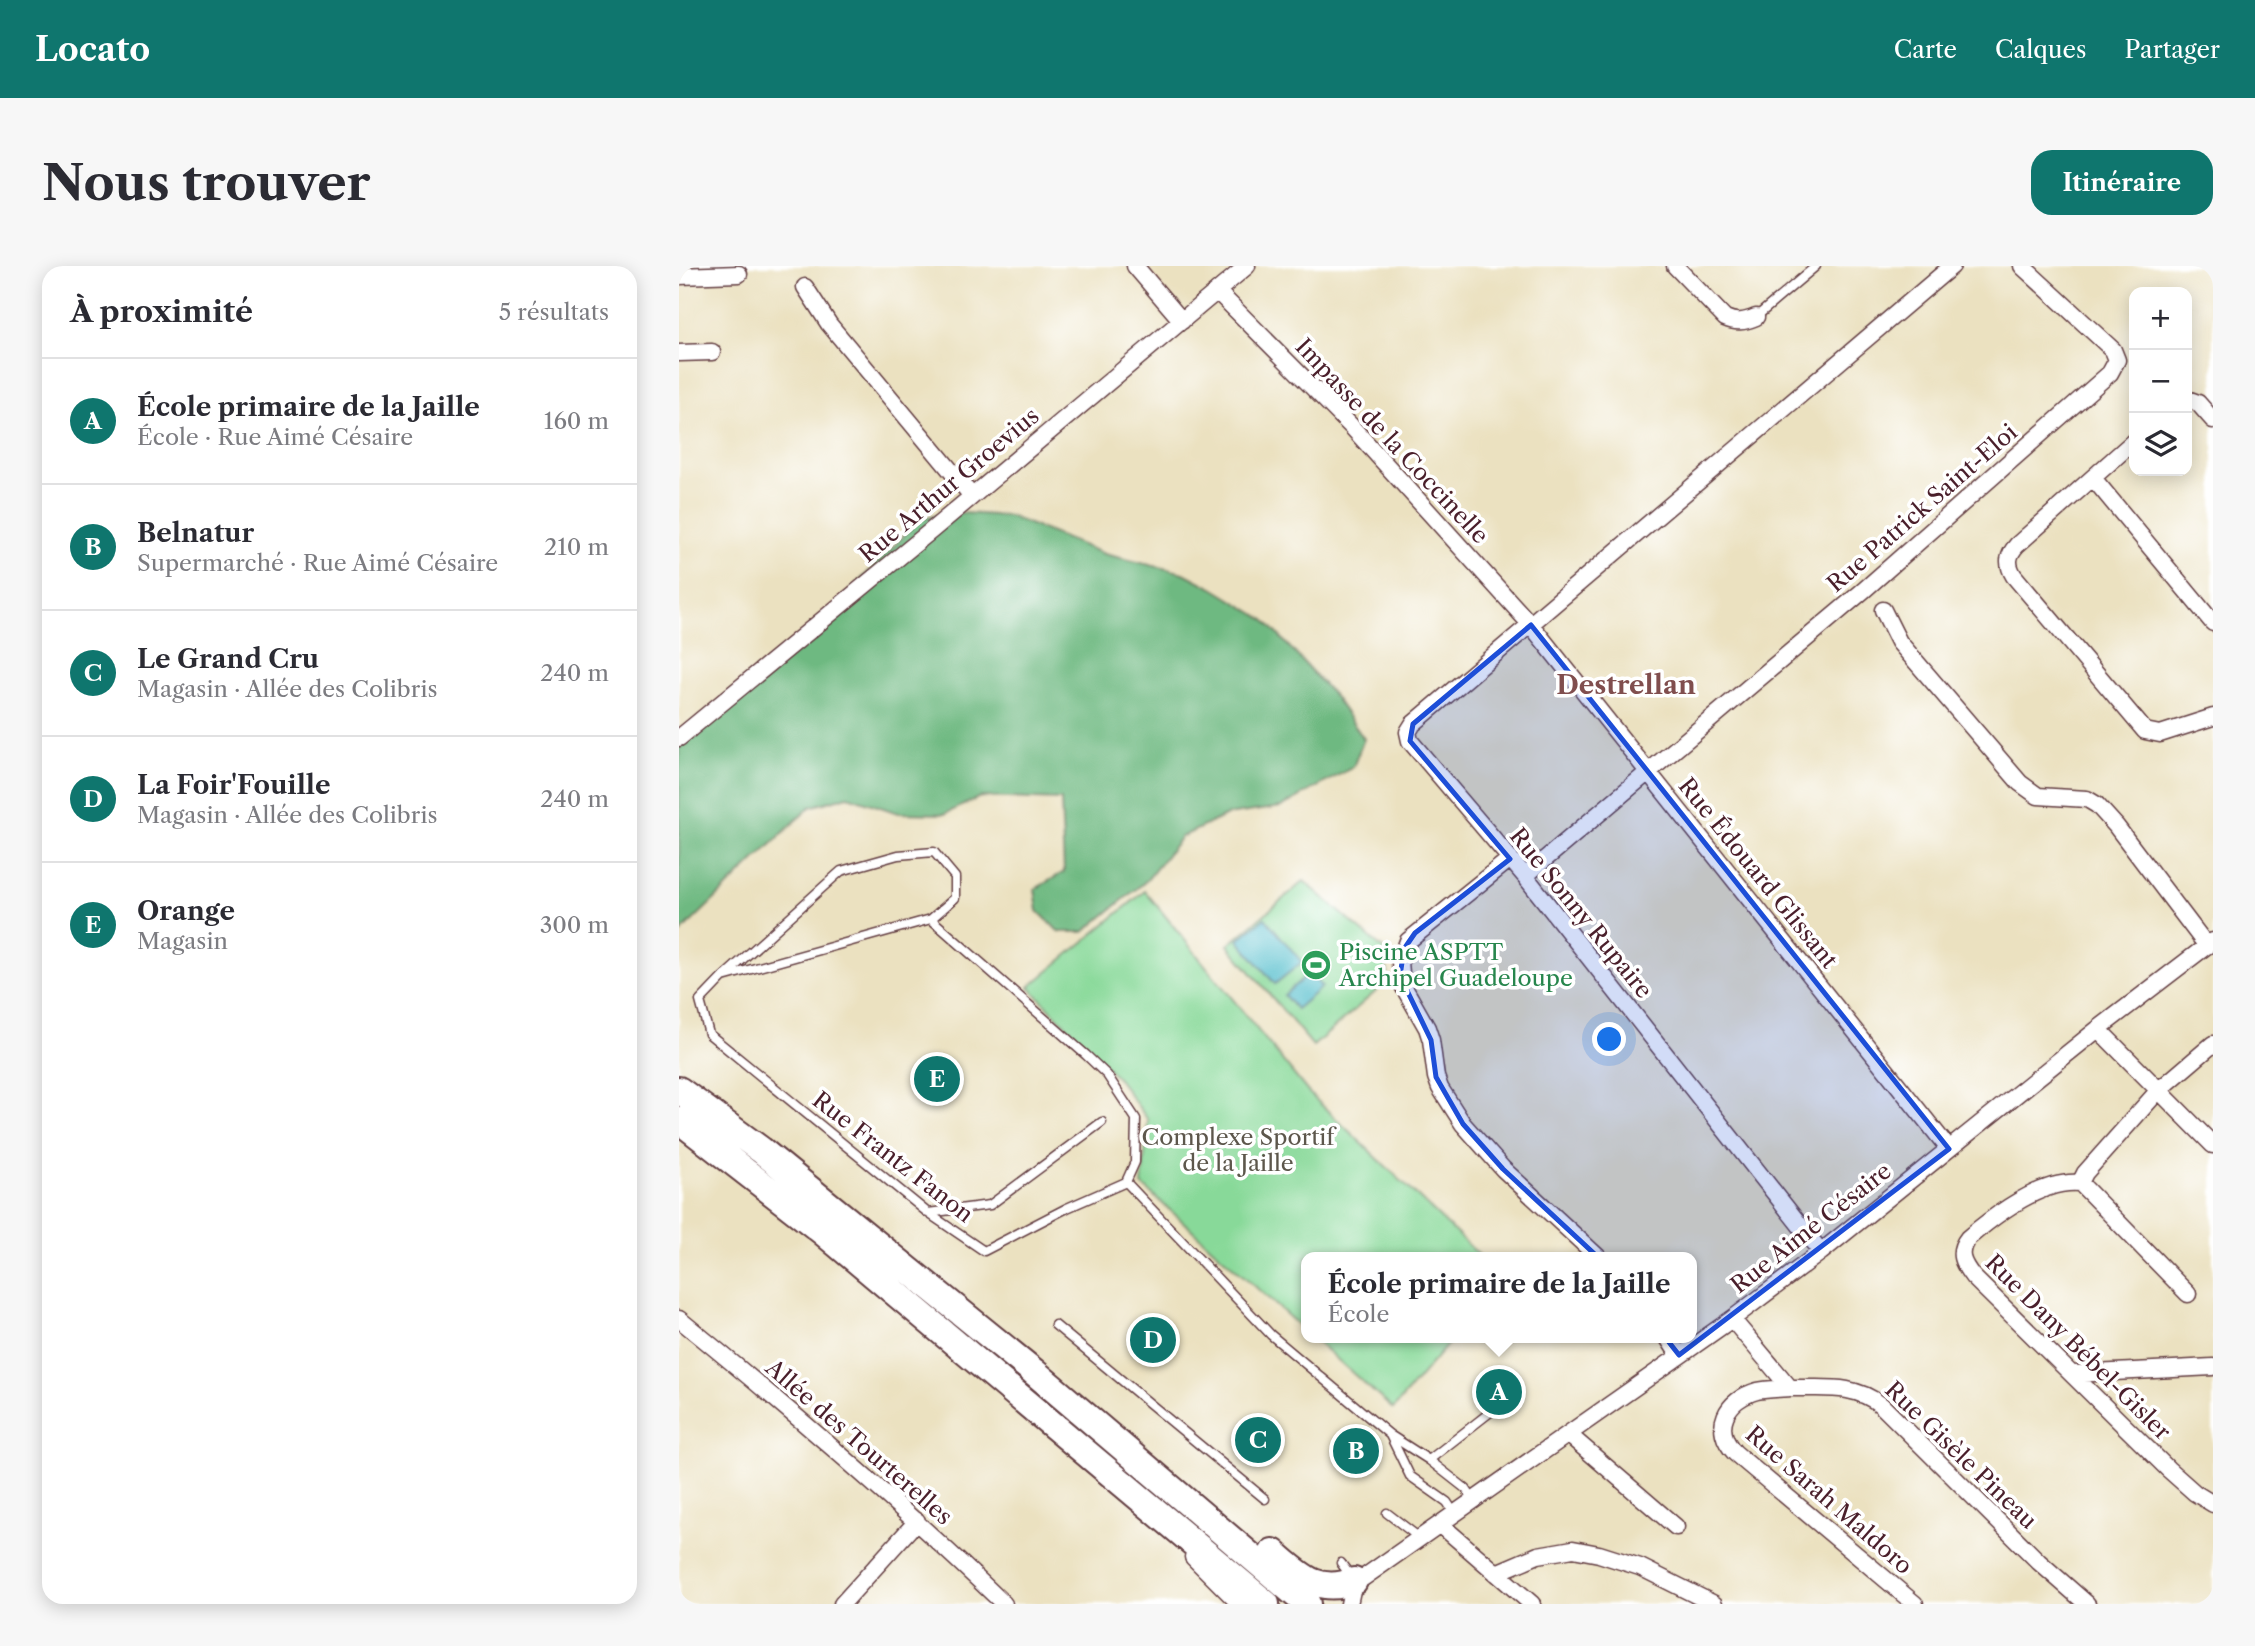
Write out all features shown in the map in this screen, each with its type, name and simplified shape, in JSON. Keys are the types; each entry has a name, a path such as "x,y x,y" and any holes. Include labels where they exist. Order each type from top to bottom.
{"highway":[{"path":"679,1090 761,1150 1129,1452 1307,1604"},
{"path":"679,1121 823,1232 1266,1604"},
{"path":"1129,1452 1208,1502 1313,1583 1334,1587 1348,1583"}],"street":[{"path":"1135,266 1182,321"},
{"name":"Rue Arthur Groevius","path":"679,738 1247,266"},
{"path":"1675,266 1725,318 1733,322 1744,322 1756,317"},
{"path":"1531,625 1952,266"},
{"name":"Rue Patrick Saint-Eloi","path":"1525,876 1864,590 2113,369 2117,360 2113,350 2022,266"},
{"path":"679,276 739,274"},
{"path":"805,287 829,324 971,495"},
{"name":"Impasse de la Coccinelle","path":"1217,291 1351,426 1531,625"},
{"path":"679,353 712,352"},
{"path":"2192,401 2198,403 2213,420"},
{"path":"2129,446 2017,545 2009,557 2011,571 2145,731 2160,734 2213,716"},
{"path":"2093,478 2213,623"},
{"path":"1883,610 1899,642 2021,783 2038,796 2087,799 2097,805 2210,943"},
{"name":"Rue Édouard Glissant","path":"1531,625 1949,1149"},
{"name":"Rue Sonny Rupaire","path":"1531,625 1413,724 1408,732 1410,741 1525,876 1821,1252"},
{"path":"1510,859 1408,941 1400,962 1400,976 1431,1040 1440,1088 1463,1124 1503,1169 1593,1252"},
{"name":"Rue Aimé Césaire","path":"1697,1343 1821,1252 2098,1029 2210,943"},
{"path":"2098,1029 2213,1145"},
{"path":"2188,1294 2080,1183 2085,1173 2158,1091 2213,1044"},
{"name":"Rue Dany Bébel-Gisler","path":"2080,1183 2065,1181 2024,1198 1968,1238 1962,1247 1961,1256 1973,1277 2168,1469 2195,1493 2213,1504"},
{"name":"Allée des Tourterelles","path":"679,1319 791,1410 917,1521 1004,1604"},
{"path":"1732,1319 1790,1388"},
{"path":"1671,1343 1679,1355"},
{"name":"Rue Aimé Césaire","path":"1348,1583 1363,1578 1421,1539 1697,1343"},
{"path":"2074,1374 2213,1367"},
{"name":"Rue Sarah Maldoro","path":"1790,1388 1762,1390 1734,1403 1724,1418 1726,1442 1735,1453 1915,1604"},
{"name":"Rue Gisèle Pineau","path":"1790,1388 1851,1389 1872,1398 2039,1562 2087,1604"},
{"path":"1568,1434 1676,1527"},
{"path":"1072,1442 1240,1604"},
{"path":"842,1604 917,1521"},
{"path":"1441,1525 1532,1604"},
{"path":"1496,1573 1538,1555 1573,1549 1640,1567 1714,1604"}],"lane":[{"path":"1756,317 1816,266"},
{"name":"Rue Frantz Fanon","path":"723,977 931,919 955,898 955,877 934,852 898,855 841,871 723,977 700,1002 709,1034 928,1213 984,1251 1067,1208 1126,1182"},
{"path":"931,919 1052,1023 1107,1075 1136,1119 1135,1162 1126,1182 1271,1335 1389,1436 1429,1460 1466,1489 1474,1502"},
{"path":"928,1213 990,1205 1102,1122"},
{"path":"1055,1325 1265,1499"},
{"path":"1429,1460 1507,1399"},
{"path":"1389,1436 1410,1476 1447,1502 1455,1514"},
{"path":"1387,1513 1421,1539"}],"highlighted area":[{"path":"1531,625 1949,1149 1679,1355 1614,1272 1503,1169 1463,1124 1436,1077 1431,1040 1400,976 1404,949 1415,933 1510,859 1410,741 1413,724"}],"green space":[{"path":"950,512 1009,516 1104,554 1184,573 1265,620 1333,695 1364,739 1353,767 1281,807 1227,815 1181,837 1147,880 1084,932 1059,932 1038,911 1035,889 1064,872 1061,800 980,797 945,814 898,813 848,796 810,807 679,934 679,747 765,679 919,520"},
{"name":"Piscine ASPTT Archipel Guadeloupe","path":"1304,881 1384,950 1389,980 1313,1046 1228,945"},
{"name":"Complexe Sportif de la Jaille","path":"1145,891 1308,1092 1476,1252 1301,1252 1301,1328 1142,1185 1148,1120 1119,1080 1029,987"},
{"path":"1319,1343 1449,1343 1393,1409"}],"water":[{"path":"1265,918 1302,962 1275,984 1238,940"},
{"path":"1309,973 1322,987 1296,1009 1284,995"}],"place":[{"name":"Piscine ASPTT Archipel Guadeloupe","path":"1316,965"},
{"name":"Orange","path":"937,1079"},
{"name":"La Foir'Fouille","path":"1153,1340"},
{"name":"École primaire de la Jaille","path":"1499,1392"},
{"name":"Le Grand Cru","path":"1258,1440"},
{"name":"Belnatur","path":"1356,1451"}],"district":[{"name":"Destrellan","path":"1626,685"}]}
